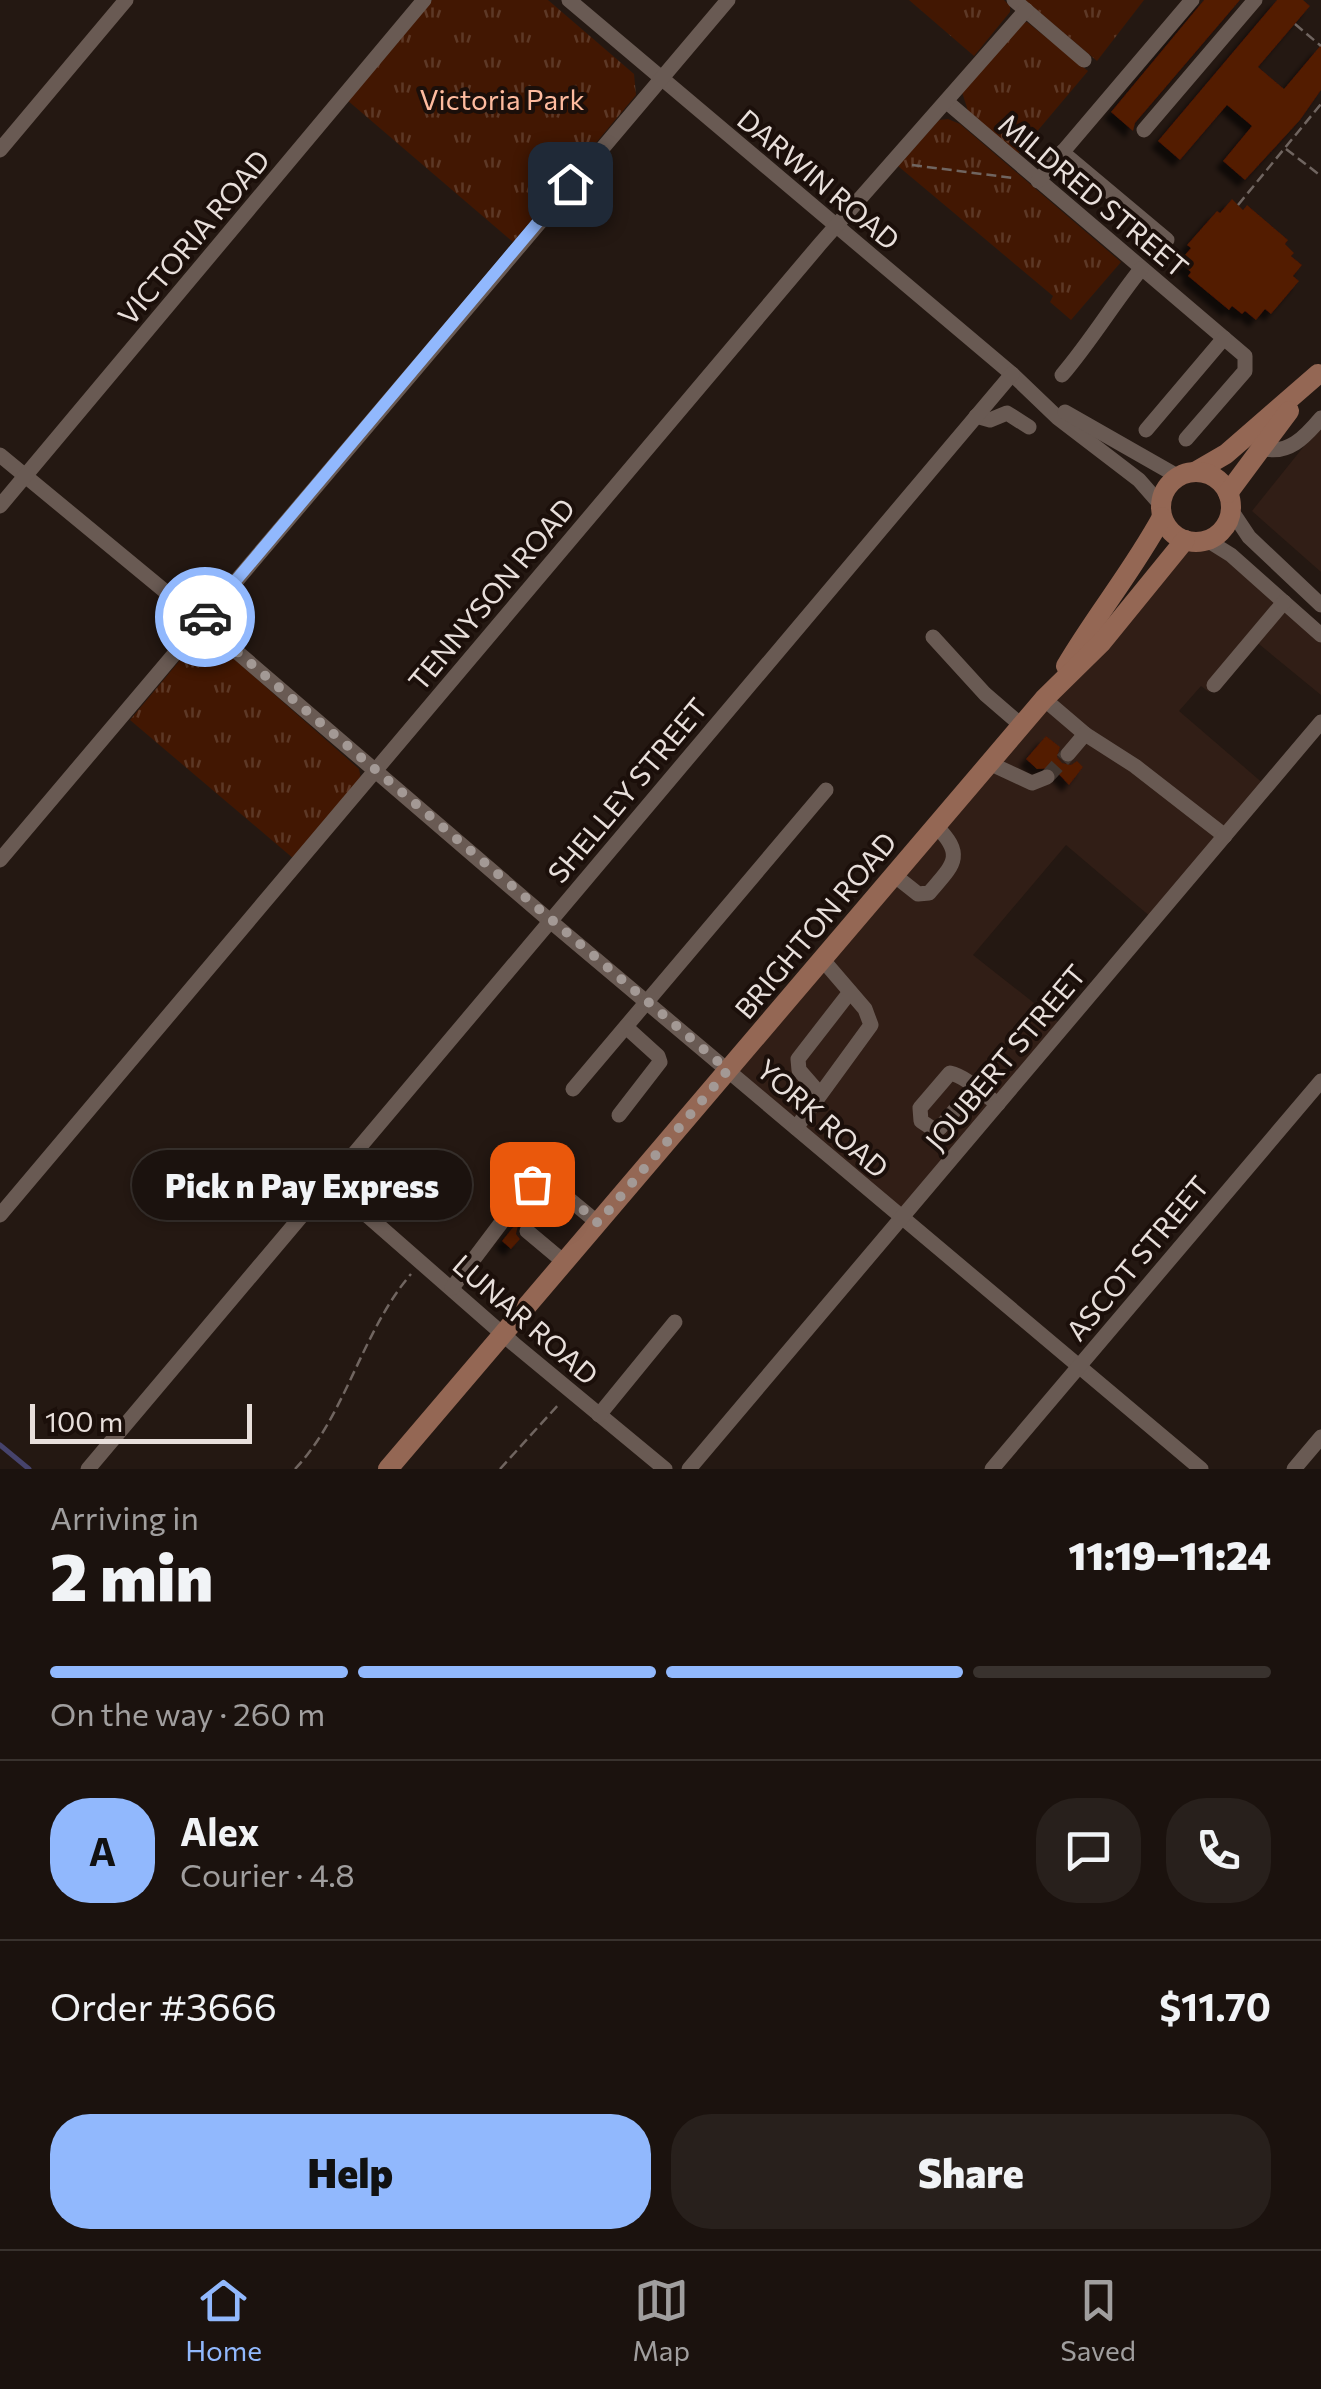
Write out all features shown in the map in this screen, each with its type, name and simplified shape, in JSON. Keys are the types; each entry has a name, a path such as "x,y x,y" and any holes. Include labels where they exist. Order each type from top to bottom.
{"main road":[{"path":"1319,372 1261,448 1229,502 1223,528 1207,540 1185,540 1175,535 1162,511 1164,494 1187,474 1226,454 1319,372"},
{"path":"1187,474 1214,478 1229,502"},
{"name":"BRIGHTON ROAD","path":"1048,694 1091,624 1144,551 1162,511"},
{"name":"BRIGHTON ROAD","path":"388,1469 1048,694 1102,642 1185,540"}],"street":[{"path":"0,150 126,0"},
{"name":"VICTORIA ROAD","path":"0,506 424,0"},
{"name":"DARWIN ROAD","path":"569,0 1012,374 1080,436 1139,480 1162,511"},
{"path":"1038,182 1192,0"},
{"path":"1144,130 1256,0"},
{"path":"0,860 724,2"},
{"path":"1020,5 1084,60"},
{"name":"TENNYSON ROAD","path":"0,1215 820,244 947,102 1020,5"},
{"name":"MILDRED STREET","path":"947,102 1224,338"},
{"path":"1062,152 1166,240"},
{"path":"1062,374 1090,342 1107,312 1141,269"},
{"path":"1146,430 1224,338 1245,356 1246,369 1186,440"},
{"name":"SHELLEY STREET","path":"88,1469 1012,374"},
{"name":"DARWIN ROAD","path":"1037,396 1187,474"},
{"path":"976,416 990,420 1010,414 1029,428"},
{"path":"1261,448 1276,452 1286,448 1321,418"},
{"name":"YORK ROAD","path":"0,455 1202,1469"},
{"path":"1229,502 1248,536 1321,605"},
{"path":"1207,540 1232,555 1321,635"},
{"path":"1214,684 1284,602"},
{"path":"932,637 985,694 1022,725"},
{"path":"1048,694 1086,734 1135,766 1224,836"},
{"name":"JOUBERT STREET","path":"688,1469 1321,722"},
{"path":"1068,754 1086,734"},
{"path":"989,763 1032,783 1047,777"},
{"path":"573,1088 826,790"},
{"path":"894,875 918,894 930,893 953,866 955,857 946,836 936,826"},
{"path":"796,1128 871,1024 869,1016 822,960"},
{"path":"819,1093 797,1063 850,992"},
{"path":"619,1115 660,1062 626,1027"},
{"name":"ASCOT STREET","path":"992,1469 1321,1081"},
{"path":"974,1087 998,1104"},
{"path":"364,1212 409,1160"},
{"name":"LUNAR ROAD","path":"328,1182 665,1469"},
{"path":"452,1288 532,1184 552,1184 598,1223"},
{"path":"526,1231 564,1262"},
{"name":"LUNAR ROAD","path":"599,1415 675,1322"},
{"path":"1294,1469 1321,1437"}],"path":[{"path":"1294,24 1321,46"},
{"path":"1238,205 1321,104"},
{"path":"1316,110 1321,115"},
{"path":"1295,125 1300,129"},
{"path":"1284,148 1321,176"},
{"path":"896,160 1038,182"},
{"path":"295,1469 316,1447 350,1374 398,1289 422,1261"},
{"path":"500,1469 570,1392"}],"shaded area":[{"path":"1321,425 1321,572 1252,511"},
{"path":"1207,540 1321,634 1321,695 1254,640 1209,692 1201,686 1179,711 1265,785 1152,918 1066,845 973,955 1062,1025 902,1217 730,1069 1185,541"}],"green space":[{"name":"Victoria Park","path":"432,0 548,0 634,74 636,95 513,242 347,100"},
{"path":"909,0 1004,0 1010,12 974,56"},
{"path":"1025,0 1144,0 1097,61"},
{"path":"1027,22 1088,71 1018,154 968,111 962,92"},
{"path":"939,120 960,124 1121,262 1071,320 1050,302 1053,296 898,166"},
{"path":"203,643 225,651 359,769 361,779 294,859 130,720 191,647"}],"building":[{"path":"1204,0 1240,0 1135,123 1133,131 1111,112"},
{"path":"1277,0 1303,0 1310,6 1258,67 1284,89 1321,45 1321,90 1300,120 1245,180 1223,161 1252,126 1227,105 1180,160 1158,141"},
{"path":"1232,199 1243,210 1247,205 1288,240 1285,244 1294,253 1291,256 1302,265 1293,276 1299,281 1271,314 1265,309 1256,320 1232,306 1229,310 1188,276 1191,272 1179,262 1191,248 1187,245"},
{"path":"1046,736 1060,747 1057,757 1062,763 1071,765 1077,761 1083,767 1069,785 1053,768 1037,769 1026,759"},
{"path":"540,1194 552,1200 534,1222 524,1220 518,1225 516,1234 520,1239 511,1249 502,1241"}],"waterway":[{"path":"0,1445 29,1469"}],"tunnel":[{"path":"1047,777 1068,754"}],"way so far":[{"path":"205,617 201,621 728,1070 598,1223 552,1184 532,1184"}],"place":[{"name":"Pick n Pay Express","path":"532,1184"}],"route":[{"path":"205,617 570,184"}]}
